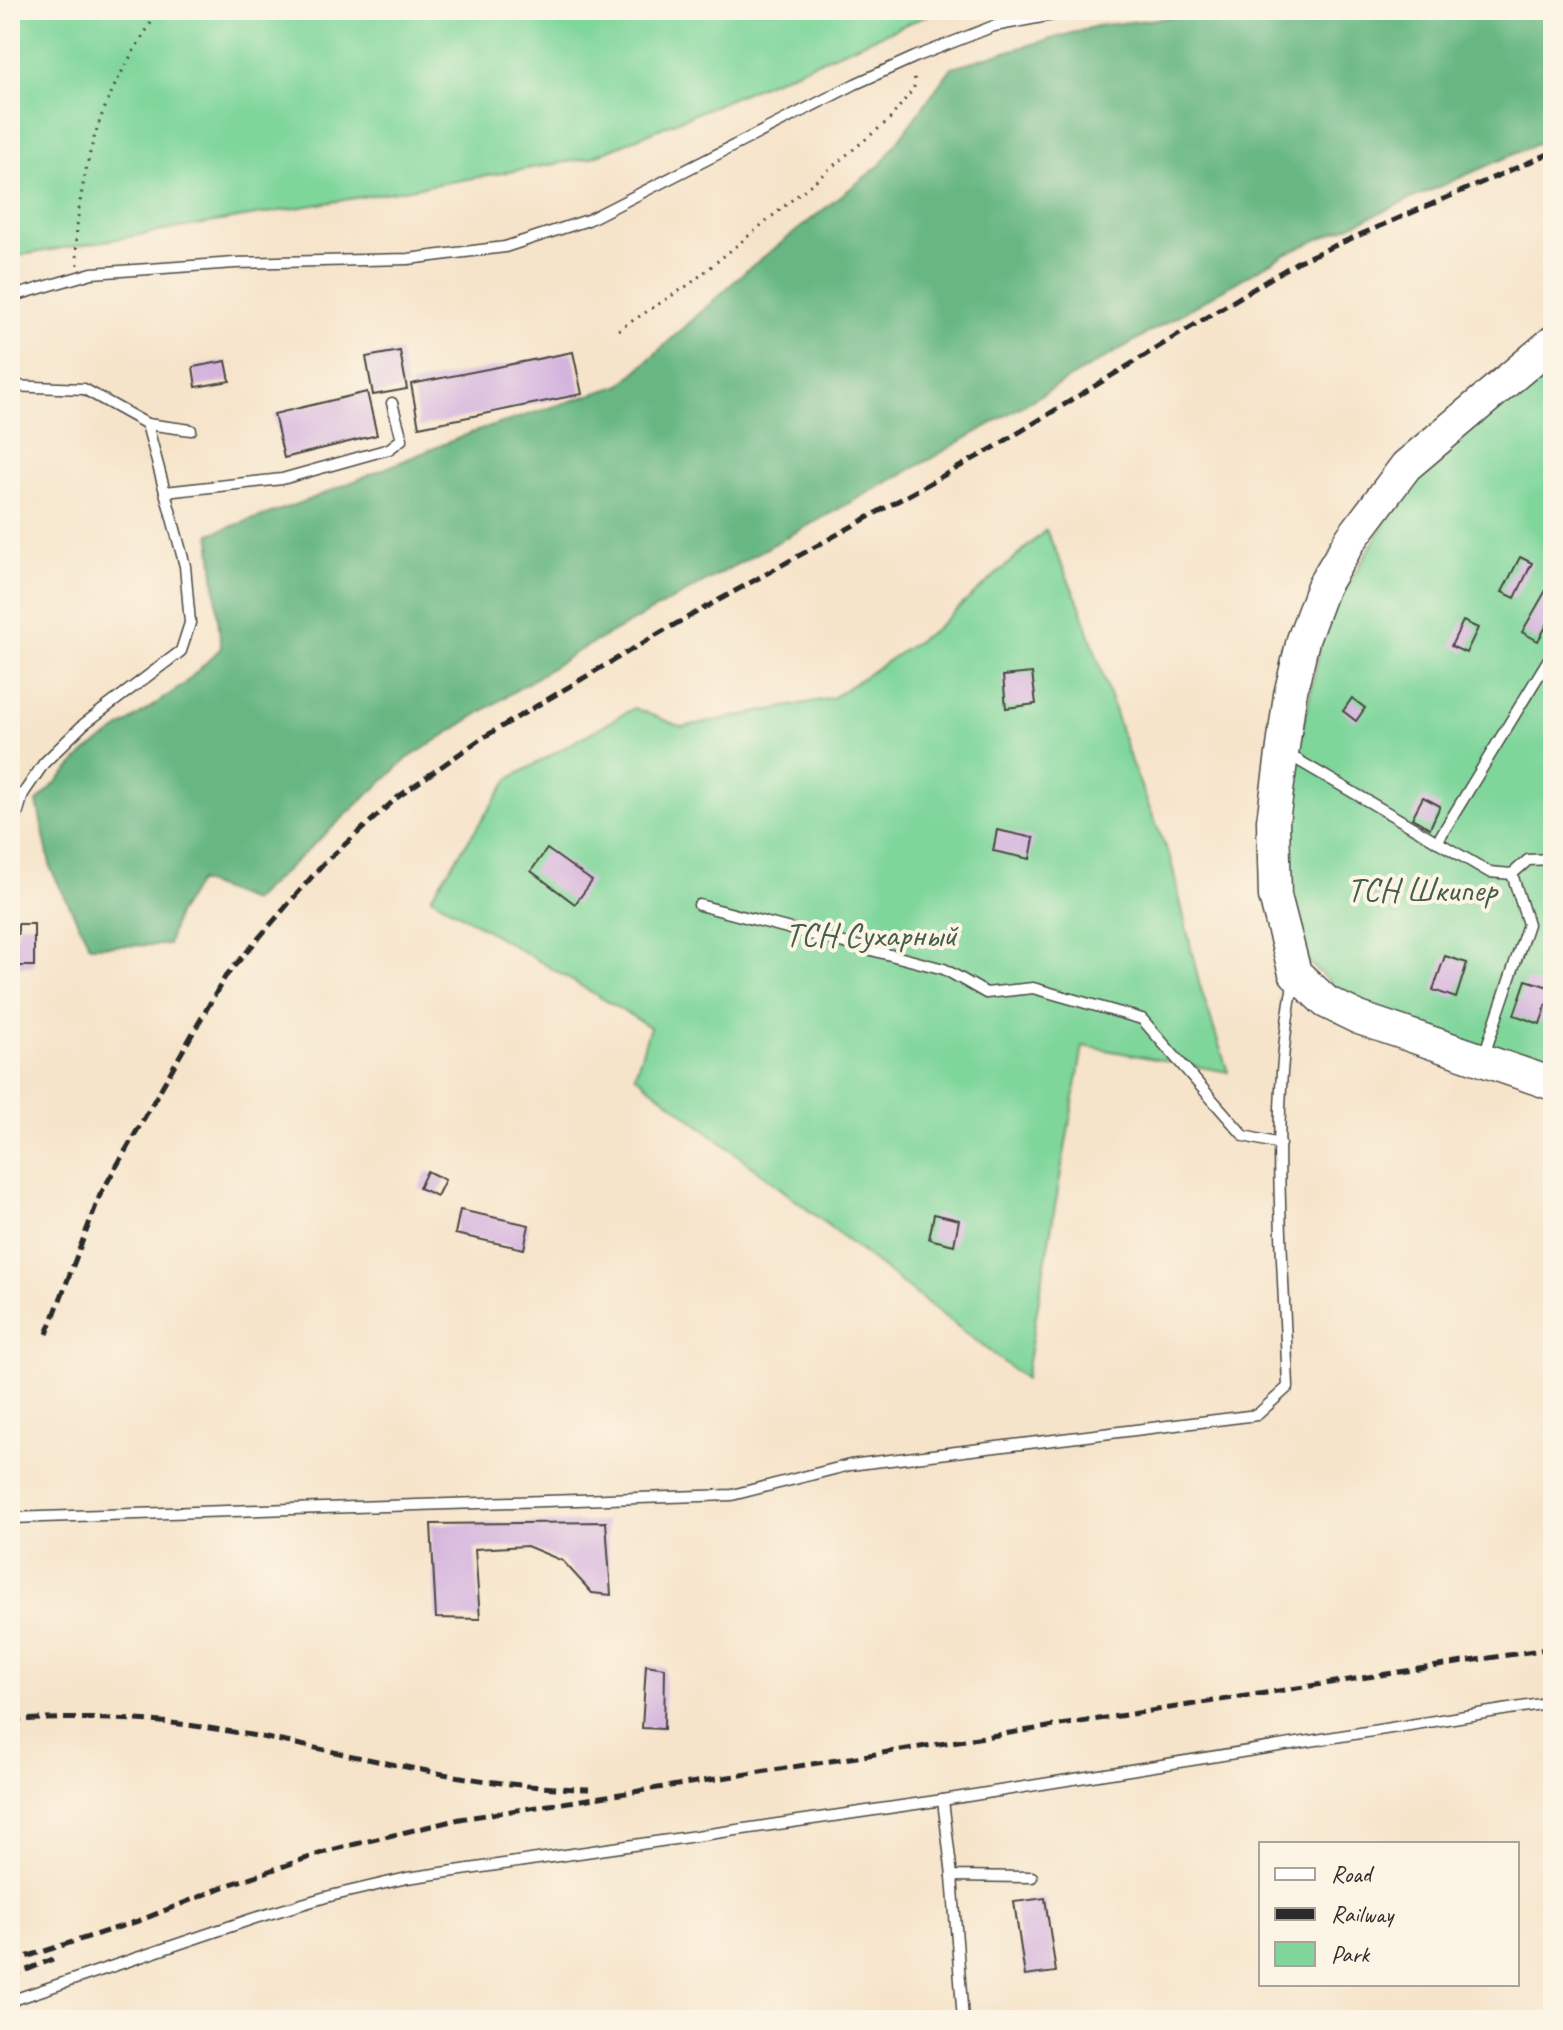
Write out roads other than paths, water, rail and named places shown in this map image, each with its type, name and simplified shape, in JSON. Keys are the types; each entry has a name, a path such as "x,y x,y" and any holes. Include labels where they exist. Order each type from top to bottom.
{"main road":[{"path":"1553,342 1406,466 1351,539 1323,586 1303,640 1280,750 1273,821 1275,896 1295,973 1326,1002 1359,1018 1553,1084"}],"lane":[{"path":"10,297 92,273 235,263 408,259 505,247 588,220 855,84 915,57 994,26 1079,10"},
{"path":"10,386 84,389 147,424 191,430"},
{"path":"165,492 282,479 389,449 402,439 392,403"},
{"path":"10,839 23,794 44,763 84,724 181,651 190,623 185,566 147,424"},
{"path":"1437,842 1553,652"},
{"path":"1280,750 1489,872 1512,874 1528,860 1553,859"},
{"path":"1482,1060 1528,924 1512,874"},
{"path":"699,905 944,969 986,993 1033,988 1142,1019 1244,1136 1280,1144"},
{"path":"10,1518 732,1495 850,1465 1257,1415 1288,1387 1280,1144 1284,1033 1295,973"},
{"path":"10,2001 255,1918 407,1878 943,1800 1553,1702"},
{"path":"943,1800 963,2020"},
{"path":"952,1876 1032,1877"}],"railway":[{"path":"47,1334 100,1195 225,977 322,865 398,797 479,740 663,631 995,447 1299,261 1553,152"},
{"path":"10,1962 141,1920 231,1884 331,1850 460,1819 1553,1648"},
{"path":"10,1720 138,1720 180,1724 486,1781 589,1789"},
{"path":"10,1977 53,1959"}],"park label":[{"name":"ТСН Шкипер","path":"1422,889"},
{"name":"ТСН Сухарный","path":"871,934"}]}
